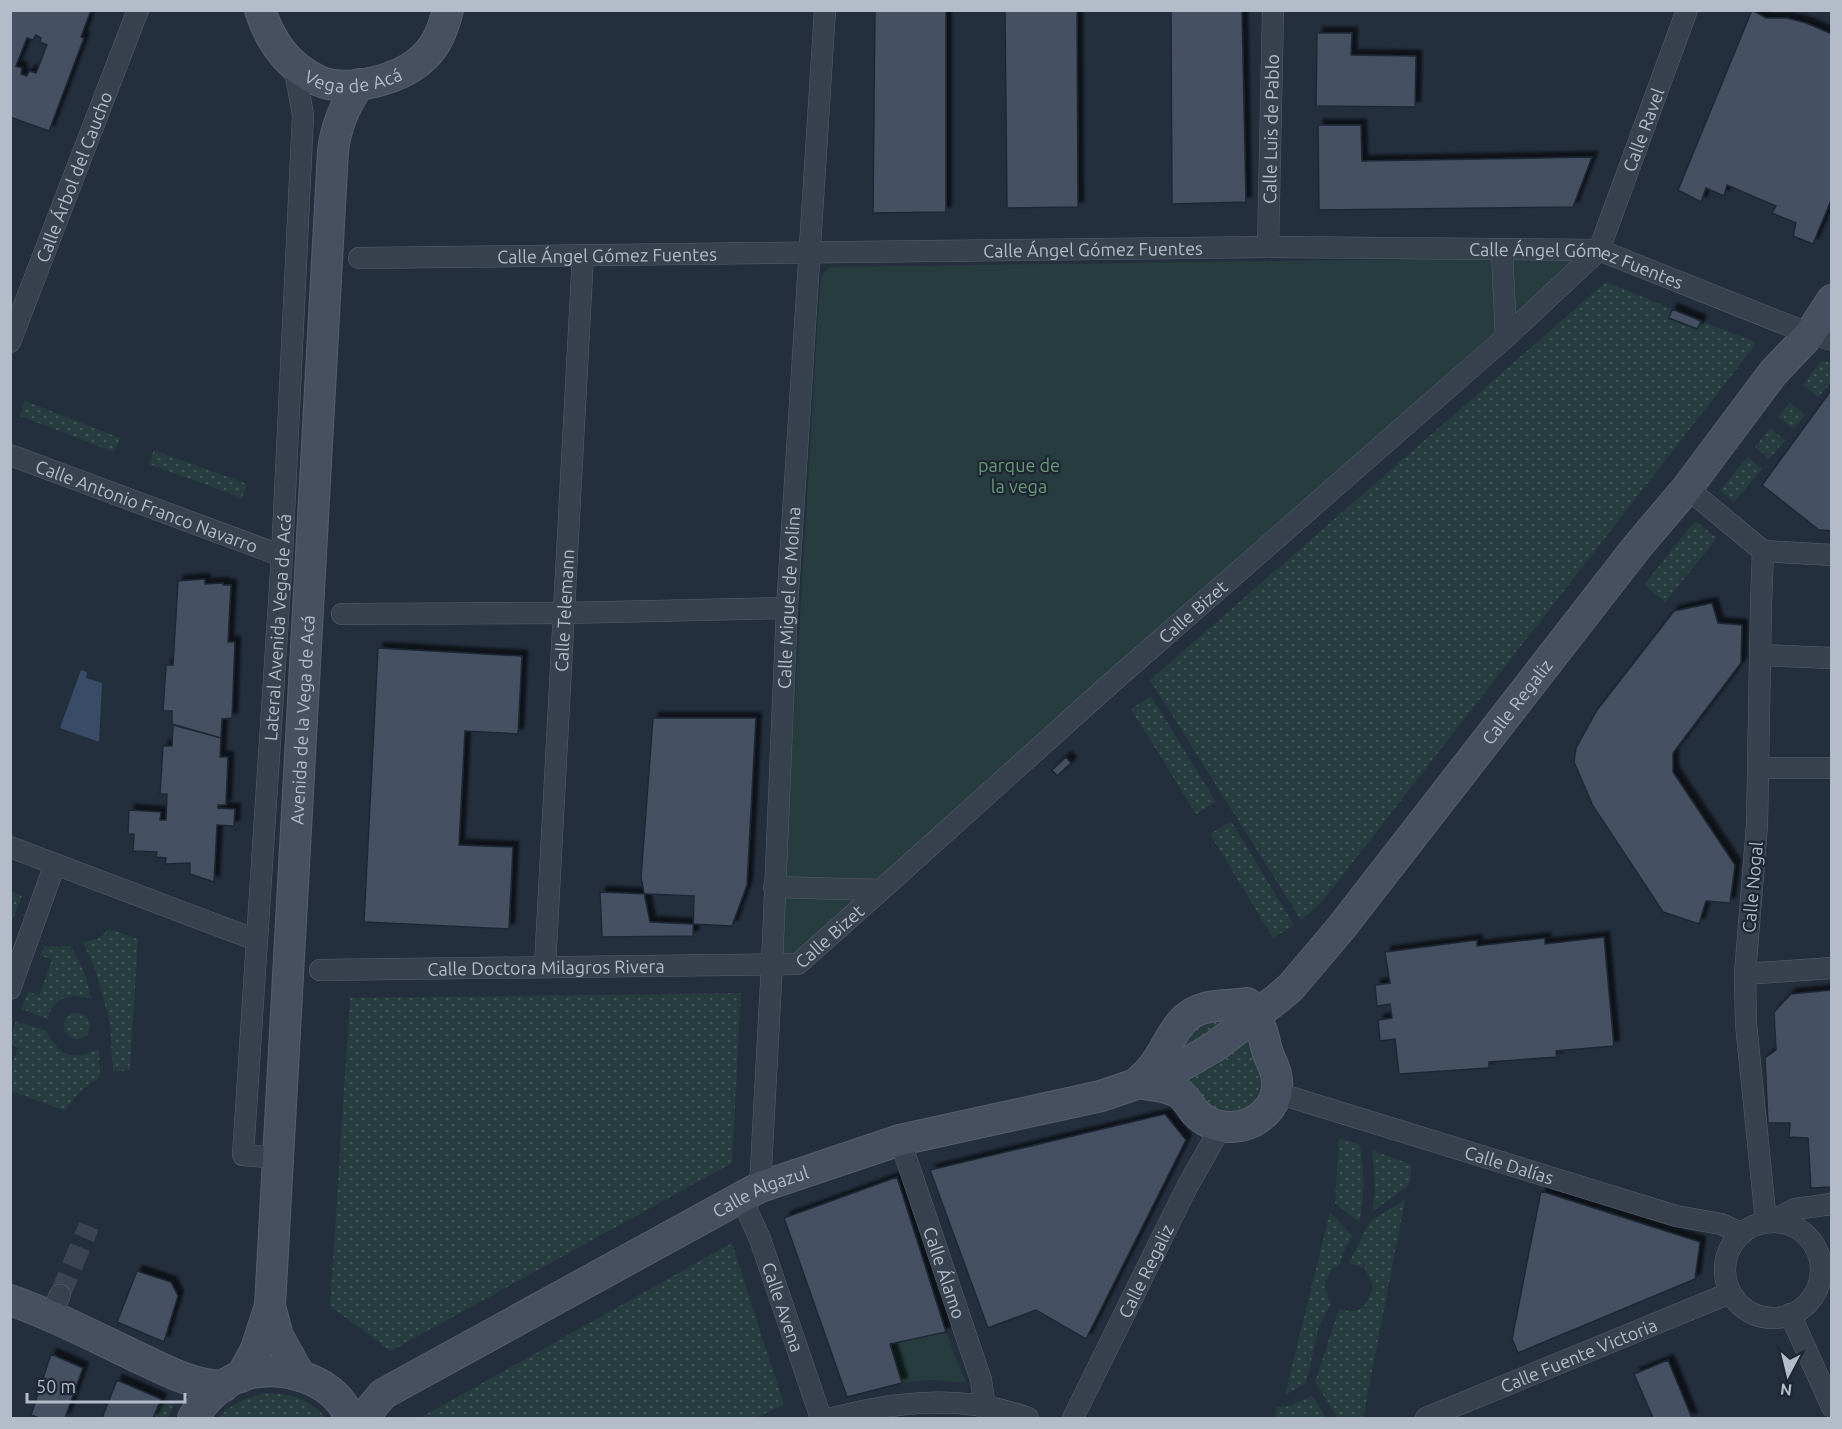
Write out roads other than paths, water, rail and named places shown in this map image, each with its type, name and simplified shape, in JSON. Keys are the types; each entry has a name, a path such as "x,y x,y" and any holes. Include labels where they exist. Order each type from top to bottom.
{"street":[{"name":"Calle Árbol del Caucho","path":"10,342 138,10"},
{"name":"Calle Miguel de Molina","path":"750,1192 772,964 787,608 825,10"},
{"name":"Calle Luis de Pablo","path":"1268,248 1273,10"},
{"name":"Calle Ravel","path":"1599,250 1687,10"},
{"name":"Vega de Acá","path":"260,11 269,36 280,52 294,65 319,81 344,85 375,82 422,60 438,39 451,14"},
{"name":"Lateral Avenida Vega de Acá","path":"278,1158 243,1155 282,556 303,115 294,65"},
{"name":"Avenida de la Vega de Acá","path":"232,1381 256,1349 270,1306 324,297 335,132 331,108 319,81"},
{"name":"Avenida de la Vega de Acá","path":"335,132 341,114 359,84"},
{"name":"Calle Ángel Gómez Fuentes","path":"359,258 1268,248 1599,250 1821,337"},
{"path":"1502,250 1506,337"},
{"name":"Calle Bizet","path":"772,964 798,964 1137,660 1506,337 1599,250"},
{"name":"Calle Telemann","path":"545,966 583,255"},
{"name":"Calle Regaliz","path":"1168,1060 1214,1047 1259,1028 1277,999 1291,987 1341,928 1637,547 1688,488 1773,373 1821,337 1832,300"},
{"name":"Calle Antonio Franco Navarro","path":"10,455 282,556"},
{"path":"1688,488 1763,551 1832,555"},
{"name":"Calle Nogal","path":"1763,551 1757,825 1744,974 1746,1024 1769,1221"},
{"path":"342,614 565,613 787,608"},
{"path":"1760,655 1832,658"},
{"path":"1758,768 1832,768"},
{"path":"10,847 256,940"},
{"path":"10,989 55,864"},
{"name":"Calle Bizet","path":"774,886 881,890"},
{"name":"Calle Doctora Milagros Rivera","path":"320,970 772,964"},
{"path":"1744,974 1832,968"},
{"path":"1228,1005 1259,1028 1274,1066 1277,1094 1273,1105 1261,1118 1244,1126 1221,1127 1209,1123 1196,1114 1168,1060 1176,1026 1203,1008 1277,999"},
{"name":"Calle Algazul","path":"344,1408 359,1398 383,1394 750,1192 900,1140 1101,1096 1137,1083 1168,1060"},
{"path":"1137,1083 1164,1088 1186,1098"},
{"name":"Calle Dalías","path":"1277,1094 1676,1216 1721,1224 1741,1233"},
{"name":"Calle Regaliz","path":"1073,1419 1187,1187 1221,1127"},
{"name":"Calle Álamo","path":"900,1140 981,1380 985,1407"},
{"name":"Calle Avena","path":"750,1192 760,1239 821,1419"},
{"path":"1769,1221 1793,1226 1821,1241 1817,1249 1826,1267 1810,1301 1790,1314 1768,1318 1756,1315 1742,1307 1730,1293 1725,1280 1725,1260 1733,1241 1741,1233 1759,1223 1795,1209 1832,1204"},
{"name":"Calle Fuente Victoria","path":"1426,1419 1730,1293"},
{"path":"10,1300 55,1305 183,1378 209,1385 232,1381"},
{"name":"Avenida de la Vega de Acá","path":"270,1306 281,1343 300,1376"},
{"path":"1790,1314 1832,1407"},
{"path":"196,1414 212,1395 232,1381 250,1373 273,1372 300,1376 318,1383 344,1408"},
{"path":"183,1378 193,1391 196,1414"},
{"name":"Calle Algazul","path":"363,1419 383,1394"},
{"path":"832,1419 898,1404 945,1402 1011,1412 1028,1419"}],"water":[{"path":"81,670 87,672 86,678 102,683 99,742 60,728"}],"tunnel":[{"path":"60,1295 89,1226"}],"park label":[{"name":"parque de la vega","path":"1019,475"}]}
